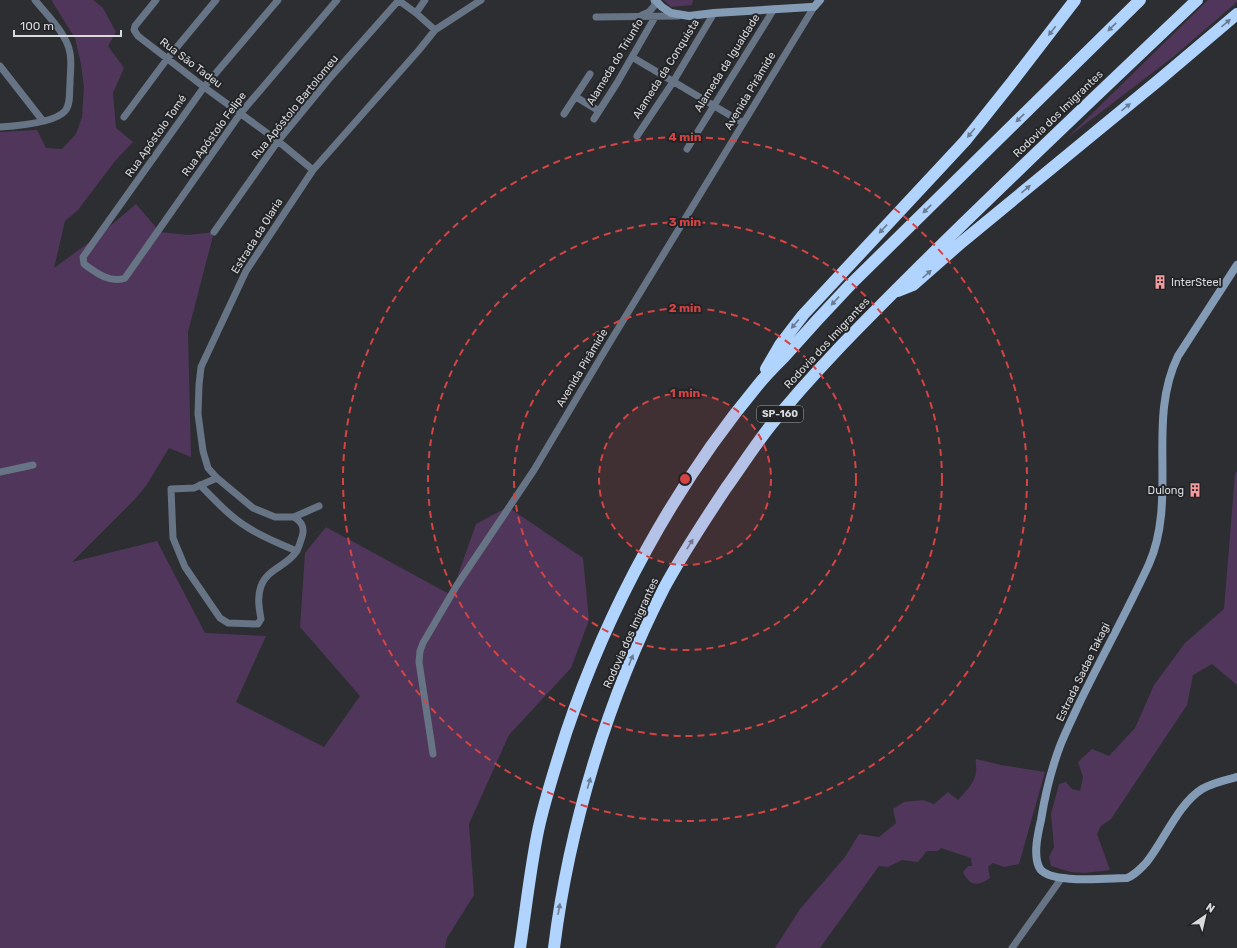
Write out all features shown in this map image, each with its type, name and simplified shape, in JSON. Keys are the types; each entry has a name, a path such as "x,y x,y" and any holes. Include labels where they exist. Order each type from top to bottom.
{"highway":[{"path":"758,385 771,359 791,330 820,296 965,141 1075,0"},
{"name":"Rodovia dos Imigrantes","path":"520,948 538,830 558,758 578,700 596,652 621,598 675,500 716,440 758,385 851,284 1140,0"},
{"name":"Rodovia dos Imigrantes","path":"554,948 569,855 604,730 636,650 665,588 698,530 770,427 821,366 848,337 1039,149 1197,0"},
{"path":"893,292 914,285 962,242 1237,14"}],"street":[{"path":"0,127 25,125 43,121 59,115 65,111 68,105 71,54 68,43 63,34 34,0"},
{"name":"Rua São Tadeu","path":"156,0 138,21 134,30 141,38 204,87 278,141 313,170"},
{"path":"124,117 167,59 216,0"},
{"name":"Rua Apóstolo Tomé","path":"114,280 97,273 84,264 83,258 204,87 278,0"},
{"name":"Rua Apóstolo Felipe","path":"114,280 125,278 240,114 337,0"},
{"path":"399,0 435,30"},
{"name":"Rua Apóstolo Bartolomeu","path":"214,232 278,141 329,79 399,0"},
{"path":"416,14 426,0"},
{"name":"Estrada da Olaria","path":"319,506 294,516 275,517 253,508 217,478 208,468 202,451 198,414 201,366 246,271 313,170 420,50 435,30 480,0"},
{"path":"655,0 667,10 682,15"},
{"path":"640,16 653,9 655,0"},
{"path":"596,17 696,15 774,9 817,3"},
{"name":"Avenida Pirâmide","path":"433,754 419,662 420,651 423,643 457,585 534,470 610,342 817,3"},
{"name":"Alameda da Igualdade","path":"687,149 774,9"},
{"name":"Alameda da Conquista","path":"637,136 673,82 714,13"},
{"name":"Alameda do Triunfo","path":"594,119 617,83 655,17"},
{"path":"632,57 743,123"},
{"path":"0,66 43,121"},
{"path":"564,114 590,74"},
{"path":"576,97 599,110"},
{"name":"Estrada Sadae Takagi","path":"1237,265 1178,356 1172,368 1167,385 1163,413 1162,510 1158,540 1149,565 1089,683 1060,745 1044,804 1037,850 1038,866 1041,870 1051,876 1062,878 1131,877 1152,855 1185,805 1197,793 1212,784 1237,777"},
{"path":"0,472 33,465"},
{"path":"217,478 194,488 171,488 173,538 185,567 220,618 228,623 258,624 261,620 258,598 261,584 271,572 286,562 297,551 304,532 301,521 294,516"},
{"path":"200,486 225,510 246,527 272,541 297,551"},
{"path":"1012,948 1062,878"}],"shaded area":[{"path":"52,0 93,0 103,8 116,32 108,46 124,68 113,93 116,128 133,142 115,161 78,210 65,221 54,268 102,233 136,204 160,232 188,235 214,232 188,332 191,457 169,448 146,486 135,499 72,562 157,541 205,633 266,636 236,702 324,747 360,696 300,627 305,553 326,527 451,595 476,524 508,507 583,558 589,620 571,668 509,735 469,824 474,895 447,938 445,948 0,948 0,132 37,130 46,148 62,149 76,134 82,117 84,87 81,64 75,38"},
{"path":"664,0 693,0 692,5 671,7"},
{"path":"1208,0 1237,0 1237,2 1173,57 1067,138"},
{"path":"1237,471 1237,685 1212,664 1193,675 1187,705 1111,819 1101,826 1097,834 1110,870 1084,873 1071,872 1051,866 1049,857 1054,847 1051,814 1059,784 1066,782 1072,789 1080,791 1083,777 1078,762 1092,749 1109,756 1135,728 1154,685 1185,643 1224,609 1235,474"},
{"path":"976,759 1001,765 1045,772 1019,864 1004,867 993,863 988,867 990,878 978,884 971,883 963,872 968,866 972,866 971,858 941,848 938,851 927,851 918,862 902,860 888,867 879,866 820,948 775,948 800,909 845,857 859,834 879,837 896,823 893,809 904,802 923,800 934,804 948,792 958,800 974,780"}],"place":[{"name":"InterSteel","path":"1160,282"},
{"name":"Dulong","path":"1195,490"}]}
